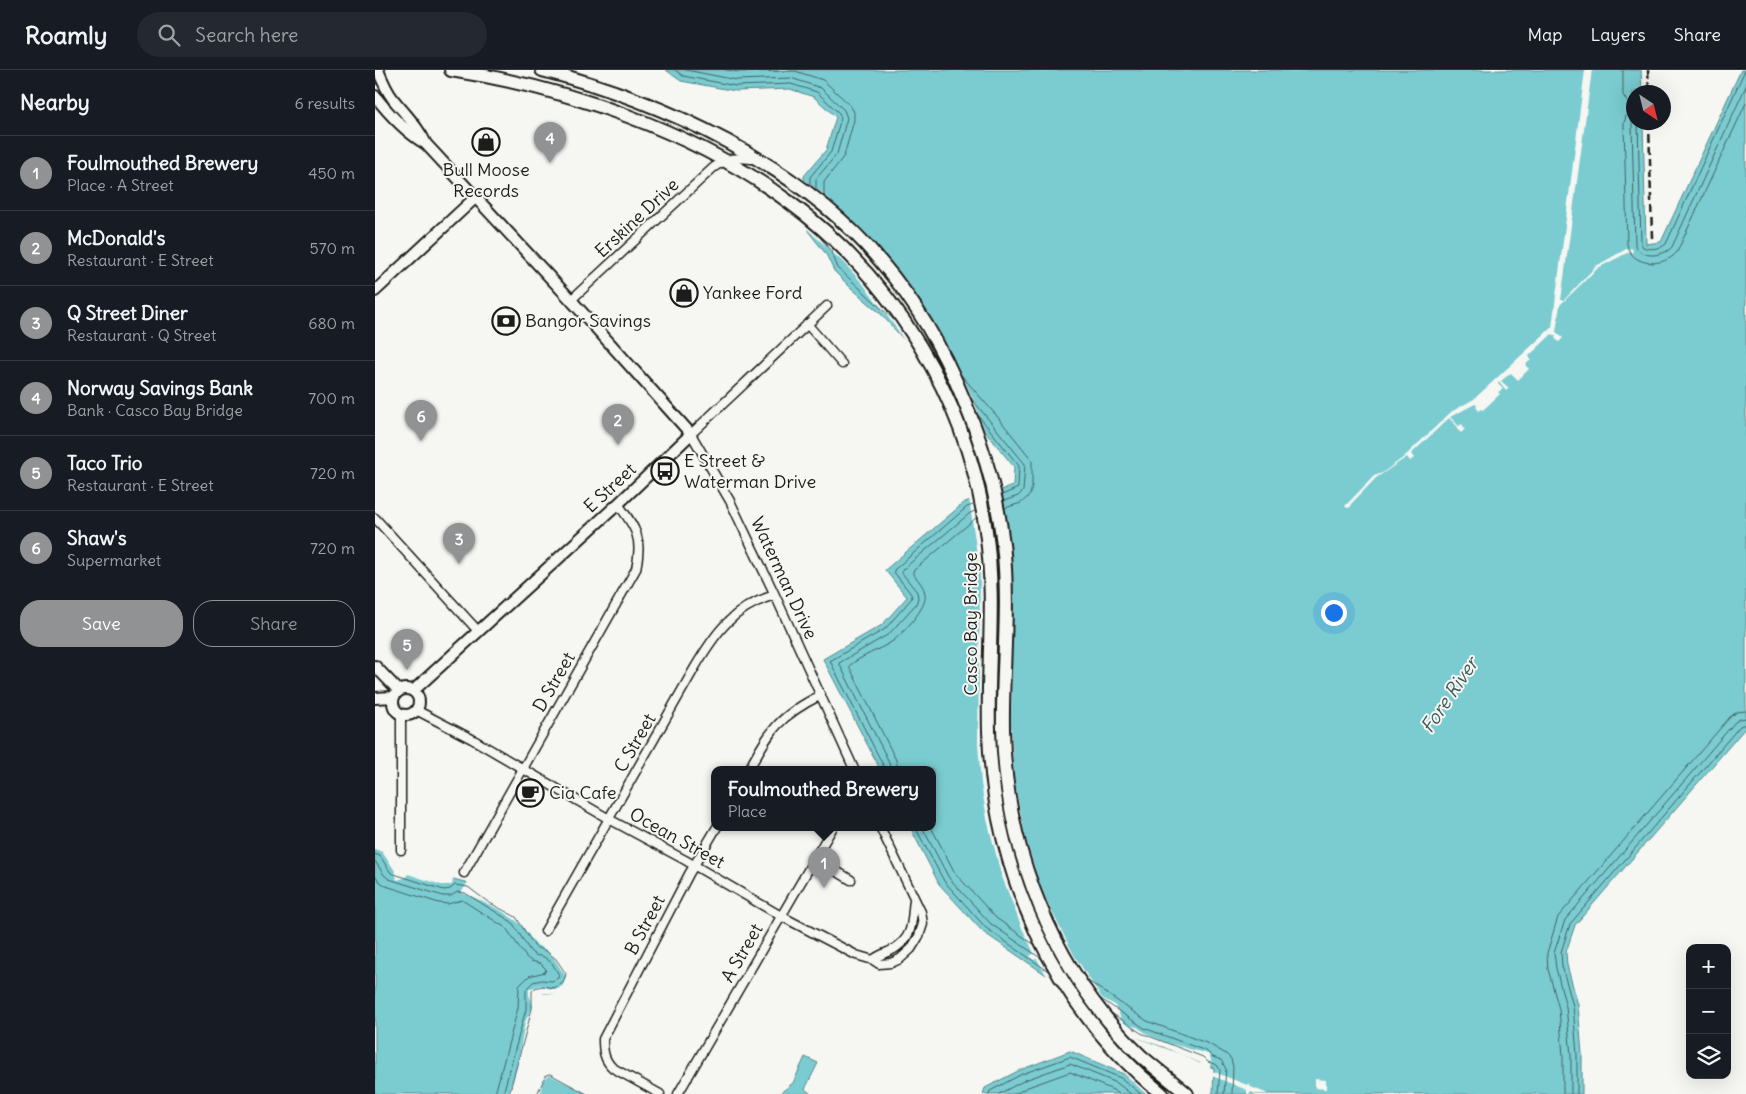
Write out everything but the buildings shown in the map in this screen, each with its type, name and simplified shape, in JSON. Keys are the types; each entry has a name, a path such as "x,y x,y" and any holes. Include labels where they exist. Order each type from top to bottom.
{"main road":[{"name":"Casco Bay Bridge","path":"451,70 509,80 578,99 647,124 724,160 750,175 799,209 830,236 887,297 911,331 946,395 968,453 981,501 986,530 991,588 989,697 992,772 997,810 1017,886 1032,924 1050,961 1073,996 1098,1029 1126,1060 1163,1094"},
{"name":"Casco Bay Bridge","path":"542,70 597,86 649,106 709,132 760,161 824,207 853,232 881,261 918,310 949,364 987,459 999,517 1006,584 1003,721 1005,767 1012,815 1027,872 1050,928 1081,982 1106,1016 1140,1055 1187,1094"}],"street":[{"name":"Waterman Drive","path":"378,70 391,97 421,132 426,144"},
{"name":"Waterman Drive","path":"375,96 387,111 413,137 426,144 476,197 691,434 730,501 854,766"},
{"path":"724,160 741,158 760,161"},
{"name":"Erskine Drive","path":"571,300 724,160"},
{"path":"375,291 476,197"},
{"name":"E Street","path":"413,691 618,504 827,306"},
{"path":"807,324 841,364"},
{"name":"D Street","path":"464,873 522,768 637,569 640,551 636,532 618,504"},
{"path":"375,518 479,632"},
{"name":"C Street","path":"545,931 715,635 737,613 763,598 775,594"},
{"path":"375,666 396,694"},
{"path":"375,698 396,694 406,689 413,691 419,702 416,710 409,715 401,714 393,705 396,694"},
{"path":"751,766 766,740 785,716 821,695"},
{"name":"Ocean Street","path":"416,710 522,768 781,916 847,951 873,960"},
{"path":"401,714 401,850"},
{"name":"B Street","path":"660,1094 613,1068 607,1062 603,1049 603,1040 694,866 715,831"},
{"name":"A Street","path":"678,1094 831,831"},
{"path":"882,831 921,912 923,924 919,936 911,949 900,959 891,963 879,964 873,960 880,954 889,952 899,946 910,932 914,900"},
{"path":"815,858 851,880"}],"water":[{"name":"Fore River","path":"666,70 1641,70 1642,85 1626,85 1626,130 1643,130 1646,244 1661,242 1741,70 1746,70 1746,727 1575,925 1566,952 1567,965 1578,1005 1582,1054 1582,1094 1211,1094 1213,1093 1214,1068 1139,1038 983,932 939,884 912,831 936,831 936,766 878,766 823,659 882,625 907,597 885,570 965,502 1013,486 1014,467 982,427 881,314 834,271 826,254 808,231 804,176 826,150 836,117 814,97 790,89 736,91 681,81"},
{"path":"375,848 383,852 393,868 448,885 453,879 469,883 520,914 539,944 549,946 571,972 566,987 554,993 536,993 514,1094 375,1094"},
{"path":"1070,1051 1124,1074 1149,1094 983,1094 985,1088 1020,1070"},
{"path":"805,1057 818,1063 805,1089 811,1094 779,1094 793,1083"},
{"path":"543,1070 598,1094 532,1094"}],"pier":[{"path":"1585,70 1592,70 1561,300 1564,300 1596,266 1628,248 1633,249 1632,253 1627,253 1598,268 1560,305 1556,332 1563,338 1559,342 1555,338 1556,336 1552,334 1529,356 1531,360 1525,365 1529,369 1518,380 1511,373 1501,381 1509,388 1506,391 1499,382 1498,384 1503,389 1498,392 1500,394 1483,410 1479,411 1475,404 1450,417 1459,426 1462,424 1465,429 1461,433 1449,418 1411,454 1414,458 1410,461 1407,457 1376,478 1351,504 1351,507 1347,508 1345,506 1374,476 1382,473 1404,457 1451,412 1474,399 1552,327"},
{"path":"802,178 860,227 905,279 936,325 957,365 975,403 987,438 910,350 863,284 845,264 805,227"},
{"path":"1001,487 1009,531 1013,582 1011,725 1014,779 1025,836 1038,879 1048,904 1074,955 1102,998 1115,1005 1122,1021 1168,1043 1208,1054 1211,1059 1210,1068 1201,1066 1200,1063 1164,1047 1135,1037 1137,1039 1049,980 1037,959 1033,960 1030,956 1034,953 1001,874 987,819 981,783 978,743 980,576 969,498"},
{"path":"375,846 385,851 395,866 445,883 451,878 453,879 452,885 441,885 408,874 405,878 397,880 395,871 382,852 375,849"},
{"path":"469,880 522,912 540,942 550,944 558,951 573,972 568,986 563,990 557,994 545,993 539,995 540,1010 532,1029 516,1094 508,1094 517,1067 525,1022 533,1006 529,989 540,985 558,989 563,985 566,977 553,957 546,950 535,944 523,927 515,920 500,910 461,893"},
{"path":"552,1067 600,1094 588,1094 549,1075 543,1081 540,1094 529,1094 542,1068"},
{"path":"1119,1069 1125,1072 1151,1094 1146,1094"},
{"path":"1212,1071 1247,1085 1249,1083 1251,1087 1268,1094 1255,1094 1251,1092 1247,1094 1247,1090 1212,1076"},
{"path":"1315,1079 1326,1080 1326,1089 1315,1088"}],"railway":[{"path":"1648,70 1649,85"},
{"path":"1649,130 1652,238"}],"place":[{"name":"Bull Moose Records","path":"486,142"},
{"name":"Norway Savings Bank","path":"550,163"},
{"name":"Yankee Ford","path":"684,293"},
{"name":"Bangor Savings","path":"506,321"},
{"name":"Shaw's","path":"421,441"},
{"name":"McDonald's","path":"618,445"},
{"name":"E Street & Waterman Drive","path":"665,471"},
{"name":"Q Street Diner","path":"459,564"},
{"name":"Taco Trio","path":"407,670"},
{"name":"Cia Cafe","path":"530,793"},
{"name":"Foulmouthed Brewery","path":"824,888"}]}
